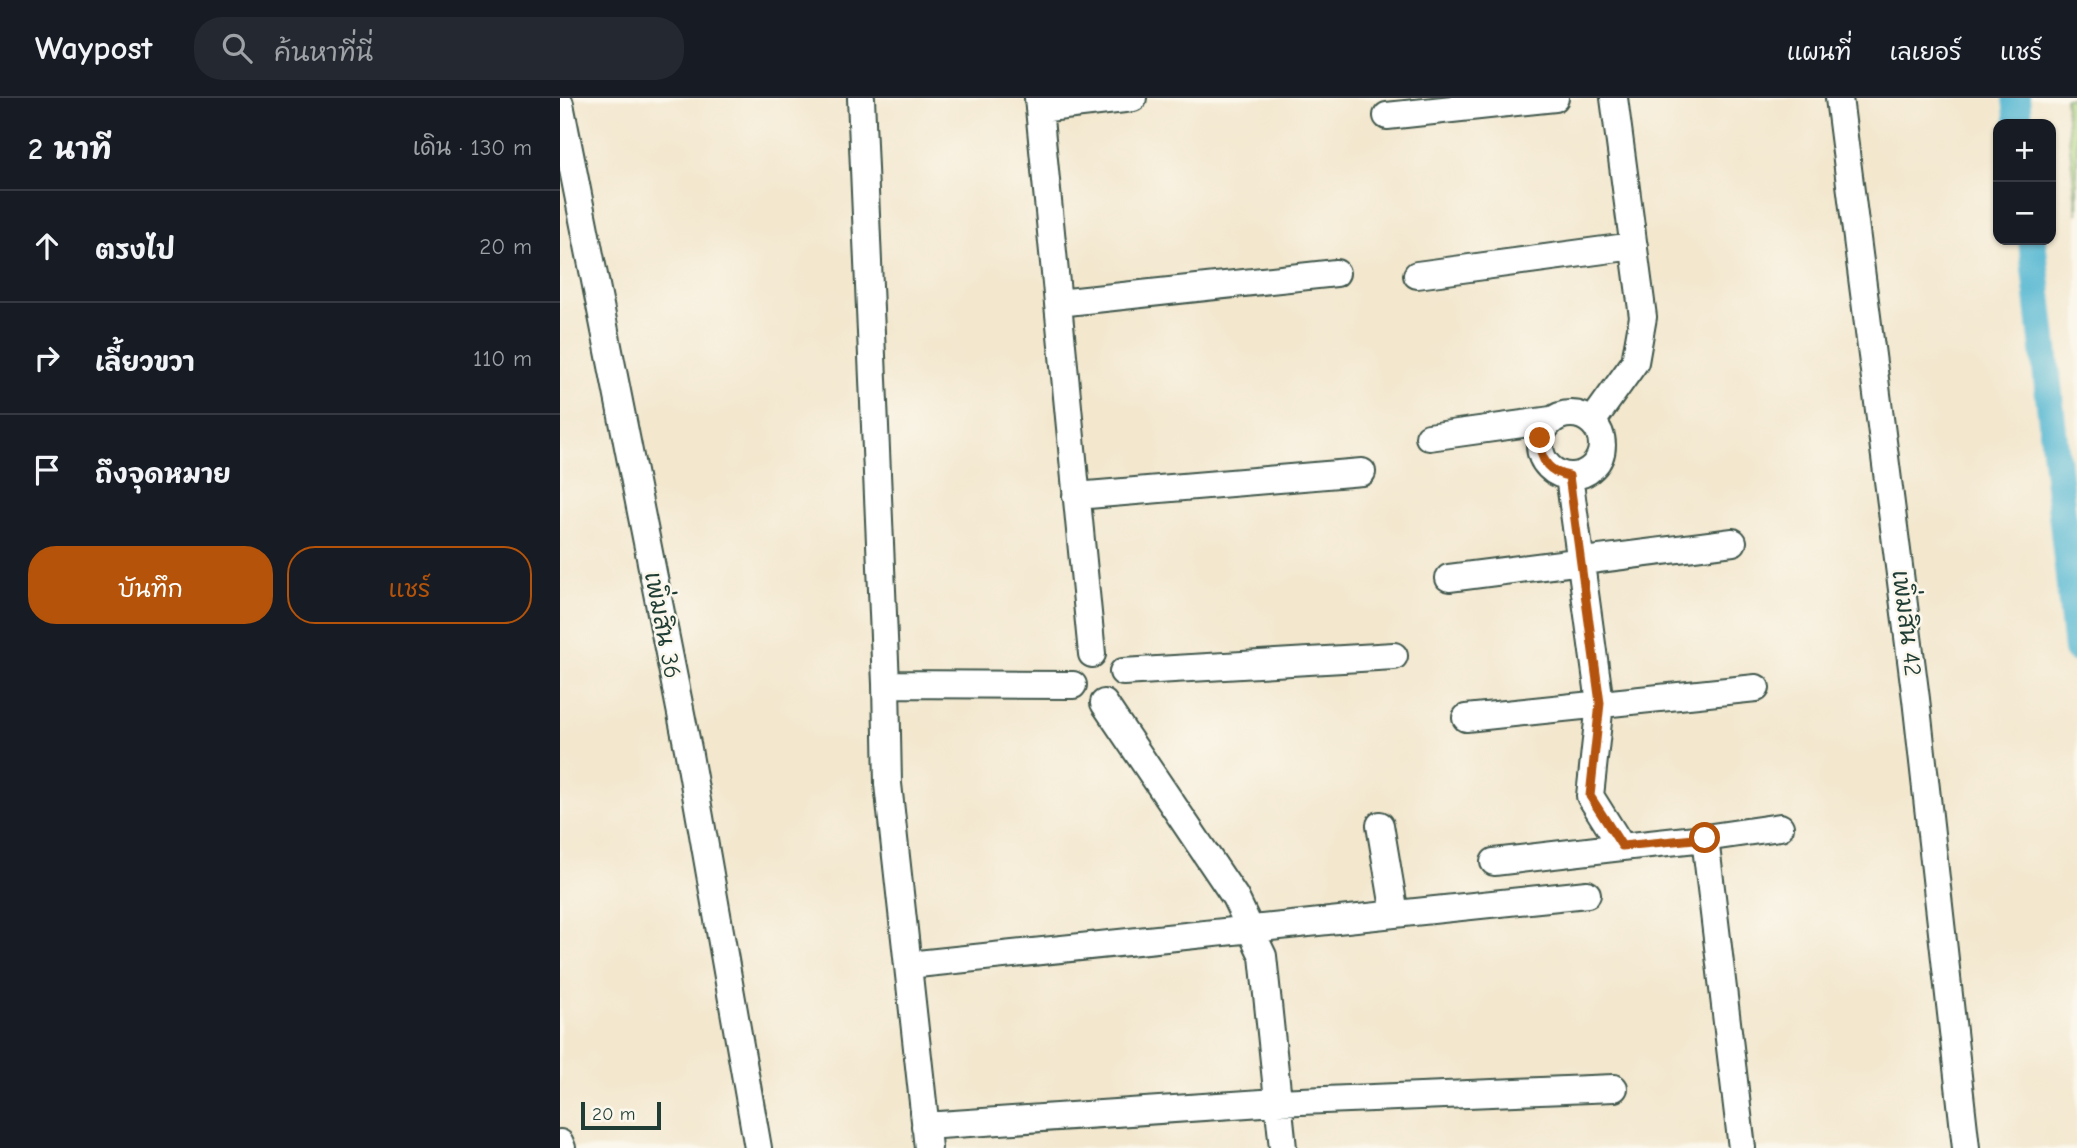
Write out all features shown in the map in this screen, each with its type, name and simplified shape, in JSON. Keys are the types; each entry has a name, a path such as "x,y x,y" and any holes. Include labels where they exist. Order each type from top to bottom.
{"street":[{"path":"861,98 888,784 927,1137 1277,1102 1614,1088"},
{"path":"1091,654 1038,103 1133,98"},
{"path":"1387,116 1555,98"},
{"path":"1592,422 1635,362 1643,317 1614,98"},
{"name":"เพิ่มสิน 42","path":"1839,98 1916,699 1966,1148"},
{"name":"เพิ่มสิน 36","path":"560,104 690,761 758,1148"},
{"path":"1417,275 1634,246"},
{"path":"1058,303 1336,273"},
{"path":"1572,413 1583,416 1599,431 1602,452 1590,470 1580,475 1558,474 1542,459 1540,438 1544,428 1552,420 1572,413"},
{"path":"1429,437 1552,420"},
{"path":"1076,496 1362,472"},
{"path":"1569,476 1600,703 1590,796 1622,846"},
{"path":"1449,578 1733,542"},
{"path":"1102,653 1111,657 1119,664 1123,673 1124,683 1120,692 1104,704 1085,701 1077,694 1073,685 1072,675 1076,665 1091,654 1102,653"},
{"path":"1123,673 1394,656"},
{"path":"886,684 1073,685"},
{"path":"1466,718 1756,688"},
{"path":"1104,704 1235,897 1263,956 1283,1148"},
{"path":"1380,825 1395,914"},
{"path":"1494,862 1780,827"},
{"path":"1705,838 1742,1148"},
{"path":"908,965 1587,894"},
{"path":"560,1143 562,1148"}],"green space":[{"path":"2065,98 2077,98 2077,214"}],"waterway":[{"path":"2016,98 2018,119"},
{"path":"2033,245 2077,649"}],"route":[{"path":"1540,438 1542,459 1558,474 1569,476 1600,703 1590,796 1622,846 1705,838"}]}
